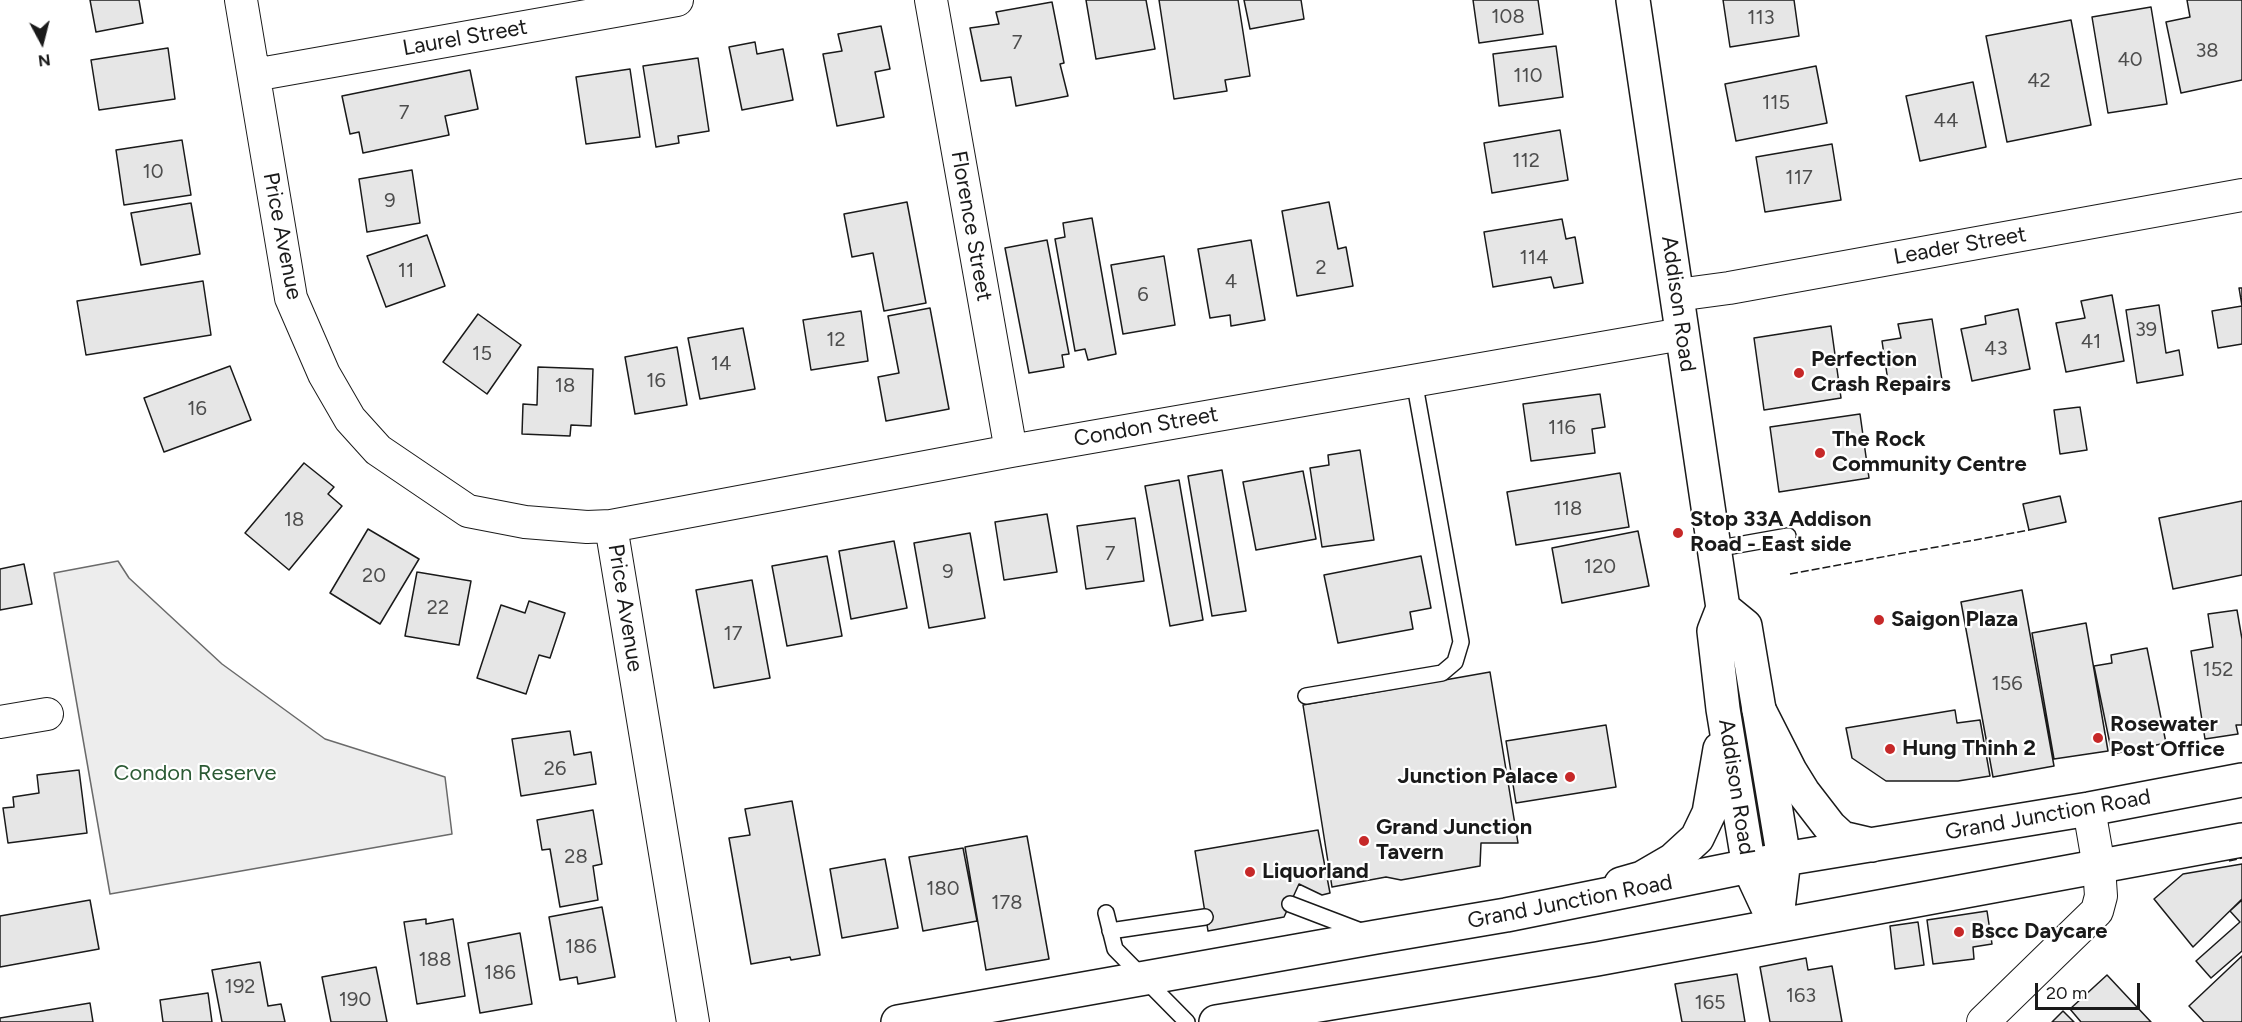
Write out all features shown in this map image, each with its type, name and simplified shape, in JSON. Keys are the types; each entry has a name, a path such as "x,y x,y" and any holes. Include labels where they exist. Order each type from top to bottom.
{"main road":[{"name":"Addison Road","path":"1633,0 1723,608 1714,631 1723,709 1749,867 1776,925"},
{"name":"Addison Road","path":"1723,608 1744,626 1784,859 1776,925"},
{"path":"1506,915 1642,878 1673,860 1697,838 1709,813 1715,788 1723,709"},
{"path":"1759,710 1790,771 1830,827 1842,838 1872,845"},
{"name":"Grand Junction Road","path":"898,1022 1506,915 1784,859 2089,809 2242,780"},
{"path":"1216,1022 1597,959 2242,840"}],"street":[{"name":"Price Avenue","path":"241,0 291,298 324,374 350,419 378,450 468,511 525,522 587,527 611,526 693,1022"},
{"name":"Laurel Street","path":"254,75 677,0"},
{"name":"Florence Street","path":"931,0 1011,451"},
{"name":"Leader Street","path":"1677,295 1729,288 2242,195"},
{"name":"Condon Street","path":"611,526 1011,451 1682,333"},
{"path":"0,722 47,714"},
{"path":"1983,1022 2097,911 2101,896 2099,867 2089,809"}],"lane":[{"path":"1306,696 1442,673 1455,662 1461,642 1414,381"},
{"path":"1715,549 1788,536"},
{"path":"1290,904 1376,937"},
{"path":"1106,914 1115,949 1187,1022"},
{"path":"1110,931 1205,916"}],"green space":[{"name":"Condon Reserve","path":"118,561 129,578 222,664 325,739 445,777 452,834 110,894 54,573"}],"building":[{"path":"90,0 139,0 143,23 96,32"},
{"path":"1086,0 1146,0 1155,49 1096,59"},
{"path":"1159,0 1238,0 1250,76 1225,80 1227,91 1174,99"},
{"path":"1244,0 1301,0 1304,19 1250,29"},
{"path":"1473,0 1538,0 1543,34 1479,43"},
{"path":"1723,0 1794,0 1799,36 1730,47"},
{"path":"2187,0 2242,0 2242,80 2181,93 2166,22 2190,17"},
{"path":"1052,2 1064,63 1060,64 1068,96 1016,106 1011,77 981,81 970,28 999,24 996,12"},
{"path":"2151,7 2167,104 2108,113 2092,17"},
{"path":"2071,20 2091,125 2007,142 1986,36"},
{"path":"881,26 890,69 875,72 884,117 837,126 823,54 842,51 838,34"},
{"path":"755,42 757,54 783,49 793,100 742,110 729,47"},
{"path":"1556,46 1563,97 1499,106 1493,54"},
{"path":"168,48 175,99 99,110 91,60"},
{"path":"698,58 709,131 678,136 679,143 656,147 643,66"},
{"path":"1816,66 1827,123 1736,141 1725,84"},
{"path":"630,69 640,137 586,144 576,77"},
{"path":"470,70 478,109 445,116 449,135 363,153 359,132 350,134 342,96"},
{"path":"1973,82 1986,147 1920,161 1906,96"},
{"path":"1560,130 1568,180 1492,193 1484,143"},
{"path":"182,140 191,195 124,205 116,150"},
{"path":"1832,144 1841,200 1765,212 1756,157"},
{"path":"412,170 420,223 367,232 359,179"},
{"path":"907,202 926,303 884,311 873,253 852,257 844,214"},
{"path":"1329,202 1338,249 1346,247 1353,286 1297,296 1282,211"},
{"path":"191,203 200,254 141,265 131,213"},
{"path":"1092,218 1116,354 1088,360 1085,349 1075,351 1055,239 1065,237 1063,223"},
{"path":"1562,219 1566,239 1575,237 1583,283 1554,288 1551,277 1493,287 1484,232"},
{"path":"427,235 445,286 386,307 367,256"},
{"path":"1047,240 1069,354 1062,355 1064,367 1029,373 1005,248"},
{"path":"1251,240 1265,320 1231,326 1230,315 1210,318 1198,249"},
{"path":"1164,256 1175,325 1123,334 1111,265"},
{"path":"203,281 211,335 86,355 77,301"},
{"path":"2239,288 2242,288 2242,306"},
{"path":"2112,295 2124,361 2066,372 2056,323 2085,318 2081,301"},
{"path":"2159,305 2166,353 2179,350 2183,375 2137,383 2126,310"},
{"path":"2242,306 2242,344 2218,348 2212,311"},
{"path":"930,308 949,409 886,421 878,377 899,373 888,316"},
{"path":"2018,309 2030,369 1972,381 1961,329 1986,324 1985,316"},
{"path":"861,311 868,361 811,370 803,320"},
{"path":"478,314 521,345 487,394 443,362"},
{"path":"1932,319 1942,380 1889,388 1882,341 1901,338 1898,324"},
{"path":"1831,326 1841,398 1764,410 1754,338"},
{"path":"743,328 755,389 700,399 688,338"},
{"path":"677,347 687,405 635,414 625,357"},
{"path":"230,366 251,420 164,452 144,398"},
{"path":"538,367 593,369 591,426 571,425 570,436 522,434 523,404 537,405"},
{"path":"1600,394 1605,427 1592,429 1595,453 1531,461 1523,404"},
{"path":"2080,407 2087,450 2060,454 2054,410"},
{"name":"The Rock Community Centre","path":"1860,414 1869,478 1779,492 1770,427"},
{"path":"1360,450 1374,540 1322,547 1310,468 1329,465 1328,455"},
{"path":"304,463 334,487 328,494 342,506 289,570 245,533"},
{"path":"1222,470 1246,611 1212,616 1188,476"},
{"path":"1303,471 1316,539 1256,550 1243,482"},
{"path":"1620,473 1629,527 1516,545 1507,492"},
{"path":"1179,480 1203,620 1170,626 1145,486"},
{"path":"2060,496 2066,522 2029,530 2023,504"},
{"path":"2242,501 2242,575 2173,589 2159,518"},
{"path":"1047,514 1057,572 1004,580 995,522"},
{"path":"1135,518 1144,581 1086,589 1077,526"},
{"path":"368,529 419,559 380,624 330,593"},
{"path":"1638,531 1649,586 1562,603 1552,548"},
{"path":"970,533 985,618 929,628 914,543"},
{"path":"894,541 907,608 851,619 839,551"},
{"path":"827,556 842,636 787,646 772,566"},
{"path":"1421,556 1431,608 1410,612 1413,629 1338,643 1324,575"},
{"path":"24,564 32,604 0,610 0,569"},
{"path":"417,572 471,581 459,645 405,636"},
{"path":"752,580 770,678 714,688 696,590"},
{"path":"2022,590 2054,766 1993,777 1961,602"},
{"path":"529,601 565,613 550,658 539,655 526,694 477,678 501,605 525,613"},
{"path":"2237,610 2242,639 2242,725 2236,725 2238,734 2205,739 2191,651 2213,647 2208,614"},
{"path":"2086,623 2108,751 2054,759 2032,633"},
{"path":"2147,648 2166,743 2112,754 2094,666 2112,663 2111,655"},
{"path":"1490,672 1518,843 1481,843 1480,866 1401,880 1386,877 1332,887 1303,705"},
{"path":"1955,710 1957,723 1980,720 1990,776 1958,781 1886,781 1852,758 1846,728"},
{"path":"1606,725 1616,787 1516,803 1506,741"},
{"path":"570,731 574,755 591,752 596,784 521,796 512,739"},
{"path":"79,770 87,833 8,843 3,808 14,807 13,797 39,793 37,775"},
{"path":"792,801 820,955 791,960 790,957 751,964 729,838 750,835 745,809"},
{"path":"593,810 602,864 593,866 598,900 560,907 550,849 542,850 537,820"},
{"path":"1318,830 1330,893 1322,895 1299,884 1284,917 1208,931 1195,851"},
{"path":"1027,836 1049,959 986,970 965,847"},
{"path":"963,848 977,921 923,931 909,857"},
{"path":"885,859 898,928 842,938 830,869"},
{"path":"2242,864 2242,899 2193,947 2154,899 2183,874"},
{"path":"90,900 99,949 0,967 0,916"},
{"path":"2242,900 2242,951 2211,978 2196,961 2240,922 2230,911"},
{"path":"602,907 615,977 578,984 577,977 560,980 549,917"},
{"name":"Bscc Daycare","path":"1987,911 1992,944 1973,947 1974,959 1933,964 1927,920"},
{"path":"426,919 426,924 453,919 465,996 417,1004 404,922"},
{"path":"1918,922 1924,965 1895,969 1890,926"},
{"path":"520,933 532,1004 480,1013 468,943"},
{"path":"2242,956 2242,1022 2204,1022 2189,1006"},
{"path":"1806,958 1808,970 1832,966 1842,1022 1770,1022 1760,967"},
{"path":"260,962 268,1006 281,1004 285,1022 222,1022 212,970"},
{"path":"376,967 387,1022 331,1022 322,977"},
{"path":"1737,974 1745,1022 1682,1022 1675,984"},
{"path":"2107,975 2151,1022 2081,1022 2070,1009"},
{"path":"208,993 212,1022 163,1022 160,1000"},
{"path":"90,1003 93,1022 0,1022 0,1018"},
{"path":"2063,1011 2074,1022 2052,1022"}],"fence":[{"path":"1790,574 2029,530"},
{"path":"2229,861 2242,858"}],"place":[{"name":"Perfection Crash Repairs","path":"1799,373"},
{"name":"The Rock Community Centre","path":"1820,453"},
{"name":"Stop 33A Addison Road - East side","path":"1678,533"},
{"name":"Saigon Plaza","path":"1879,620"},
{"name":"Rosewater Post Office","path":"2098,738"},
{"name":"Hung Thinh 2","path":"1890,749"},
{"name":"Junction Palace","path":"1570,777"},
{"name":"Grand Junction Tavern","path":"1364,841"},
{"name":"Liquorland","path":"1250,872"},
{"name":"Bscc Daycare","path":"1959,932"}]}
